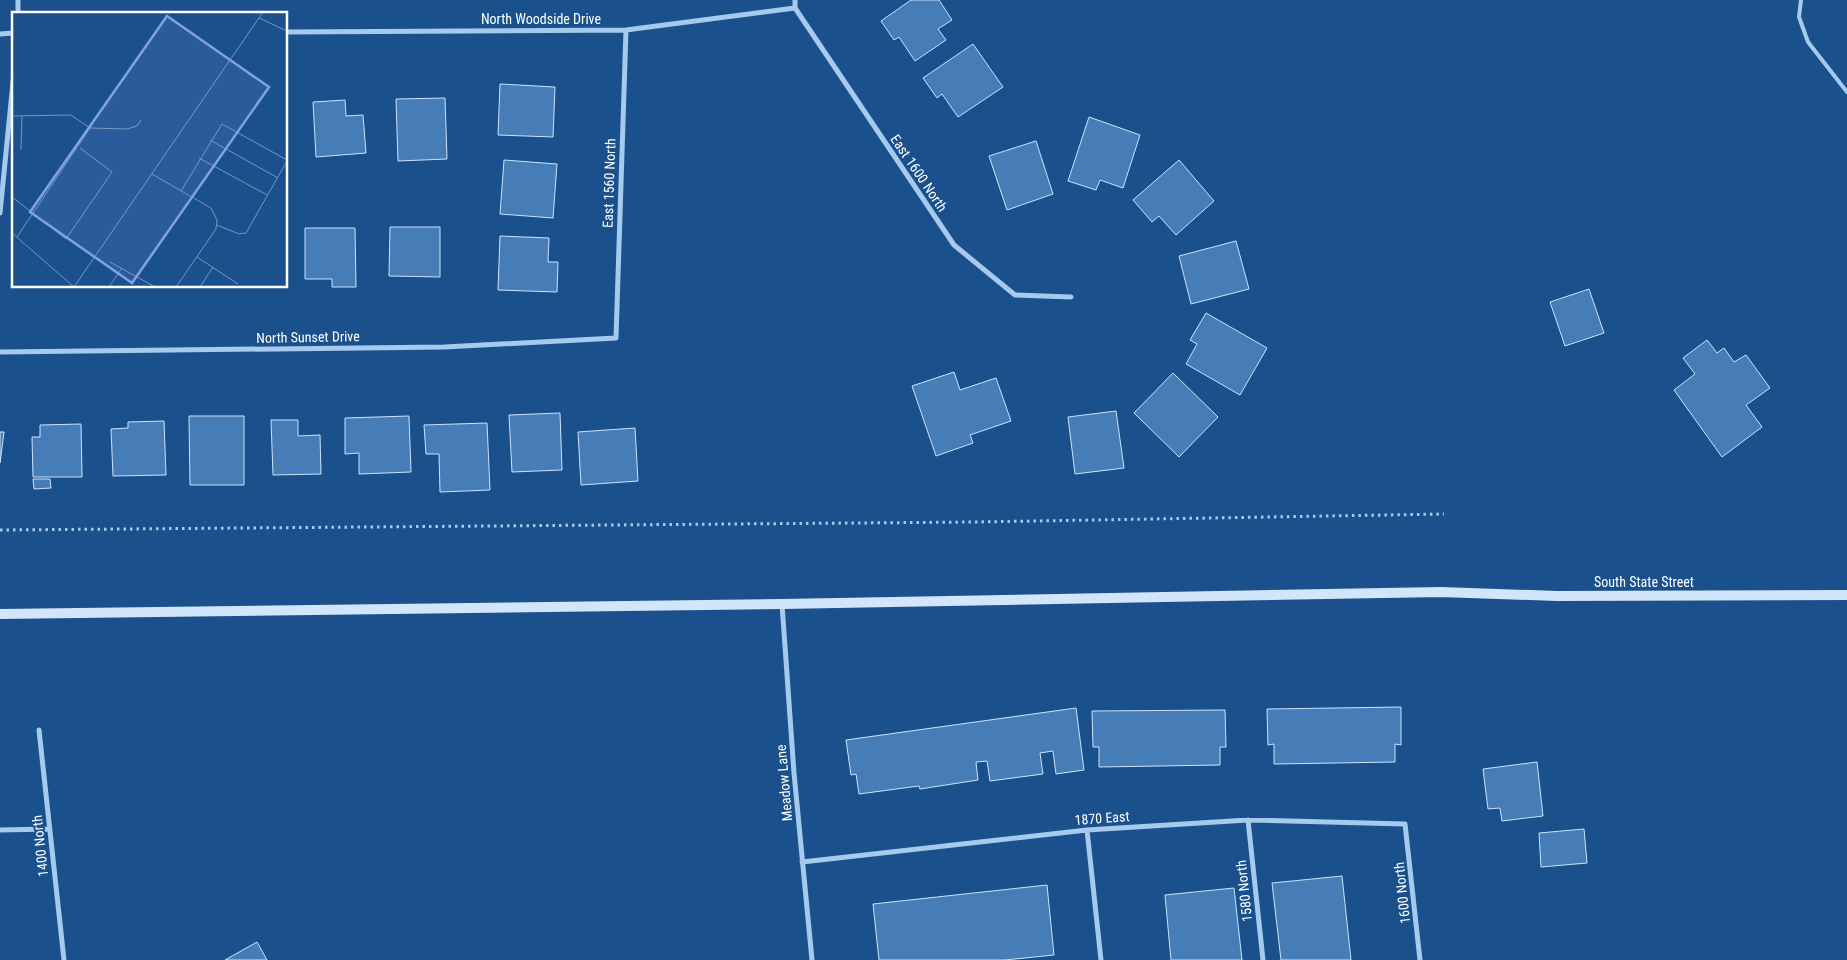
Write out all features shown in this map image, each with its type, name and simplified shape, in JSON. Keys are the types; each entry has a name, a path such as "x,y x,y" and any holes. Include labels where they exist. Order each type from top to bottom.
{"main road":[{"name":"South State Street","path":"0,614 782,604 1441,592 1557,596 1847,595"}],"street":[{"path":"795,0 795,8"},
{"name":"North Woodside Drive","path":"288,32 626,30 795,8"},
{"name":"East 1600 North","path":"795,8 954,245 1014,295 1071,298"},
{"name":"East 1560 North","path":"616,338 626,30"},
{"path":"0,214 12,92"},
{"name":"North Sunset Drive","path":"0,352 444,347 616,338"},
{"name":"Meadow Lane","path":"782,604 794,773 812,960"},
{"name":"1400 North","path":"39,730 64,960"},
{"name":"1870 East","path":"802,862 1087,830 1248,820 1405,824"},
{"name":"1580 North","path":"1248,820 1263,960"},
{"name":"1600 North","path":"1405,824 1420,960"},
{"path":"0,830 50,829"},
{"path":"1087,830 1102,960"}],"lane":[{"path":"1801,0 1800,17 1808,42 1847,92"}],"path":[{"path":"0,530 956,522 1444,514"}],"building":[{"path":"911,0 939,0 952,20 938,29 946,40 915,61 899,37 894,40 881,21"},
{"path":"973,44 1003,87 958,117 942,94 937,98 923,78"},
{"path":"500,84 555,87 553,137 498,135"},
{"path":"445,98 447,159 398,161 396,99"},
{"path":"345,100 346,116 363,115 366,153 316,157 313,102"},
{"path":"1089,117 1140,135 1123,188 1100,180 1096,190 1068,181"},
{"path":"1036,141 1053,194 1007,210 989,156"},
{"path":"504,160 557,164 553,218 500,214"},
{"path":"1179,160 1214,201 1176,235 1159,216 1152,222 1133,200"},
{"path":"390,227 440,227 440,277 389,276"},
{"path":"305,228 355,228 356,287 332,287 332,279 305,279"},
{"path":"500,236 549,238 548,262 558,262 557,292 498,290"},
{"path":"1236,241 1249,289 1191,304 1179,256"},
{"path":"1589,289 1604,333 1565,346 1550,302"},
{"path":"1206,313 1267,348 1240,395 1186,364 1197,344 1190,340"},
{"path":"1707,340 1717,353 1724,348 1734,362 1746,355 1770,388 1746,405 1762,427 1722,457 1674,390 1695,374 1683,358"},
{"path":"954,372 960,390 996,378 1011,421 970,435 973,443 936,456 912,386"},
{"path":"1173,373 1218,417 1179,457 1134,413"},
{"path":"1116,411 1124,468 1075,474 1068,417"},
{"path":"560,413 562,470 512,472 509,415"},
{"path":"189,416 244,416 244,485 190,485"},
{"path":"409,416 411,472 359,474 359,453 345,454 345,418"},
{"path":"271,420 298,420 298,436 320,435 321,474 273,475"},
{"path":"164,421 166,475 113,476 111,429 128,428 128,422"},
{"path":"487,423 490,490 440,492 439,454 426,454 424,425"},
{"path":"81,424 82,477 33,477 32,437 40,437 40,425"},
{"path":"635,428 638,481 581,485 578,432"},
{"path":"0,432 4,432 0,463"},
{"path":"33,479 50,479 51,488 34,489"},
{"path":"1401,707 1401,745 1395,744 1395,762 1274,764 1274,744 1268,745 1267,709"},
{"path":"1076,708 1084,770 1056,774 1053,751 1040,753 1043,774 990,781 987,761 976,762 978,780 920,789 919,786 859,794 856,774 851,775 846,740"},
{"path":"1225,710 1226,747 1220,747 1220,765 1099,767 1099,747 1093,747 1092,711"},
{"path":"1537,762 1543,816 1502,821 1500,808 1488,809 1483,769"},
{"path":"1584,829 1587,863 1541,867 1539,833"},
{"path":"1342,876 1351,960 1281,960 1272,883"},
{"path":"1047,885 1054,955 1005,960 879,960 873,904"},
{"path":"1234,888 1242,960 1171,960 1165,895"},
{"path":"257,942 267,960 225,960"}]}
